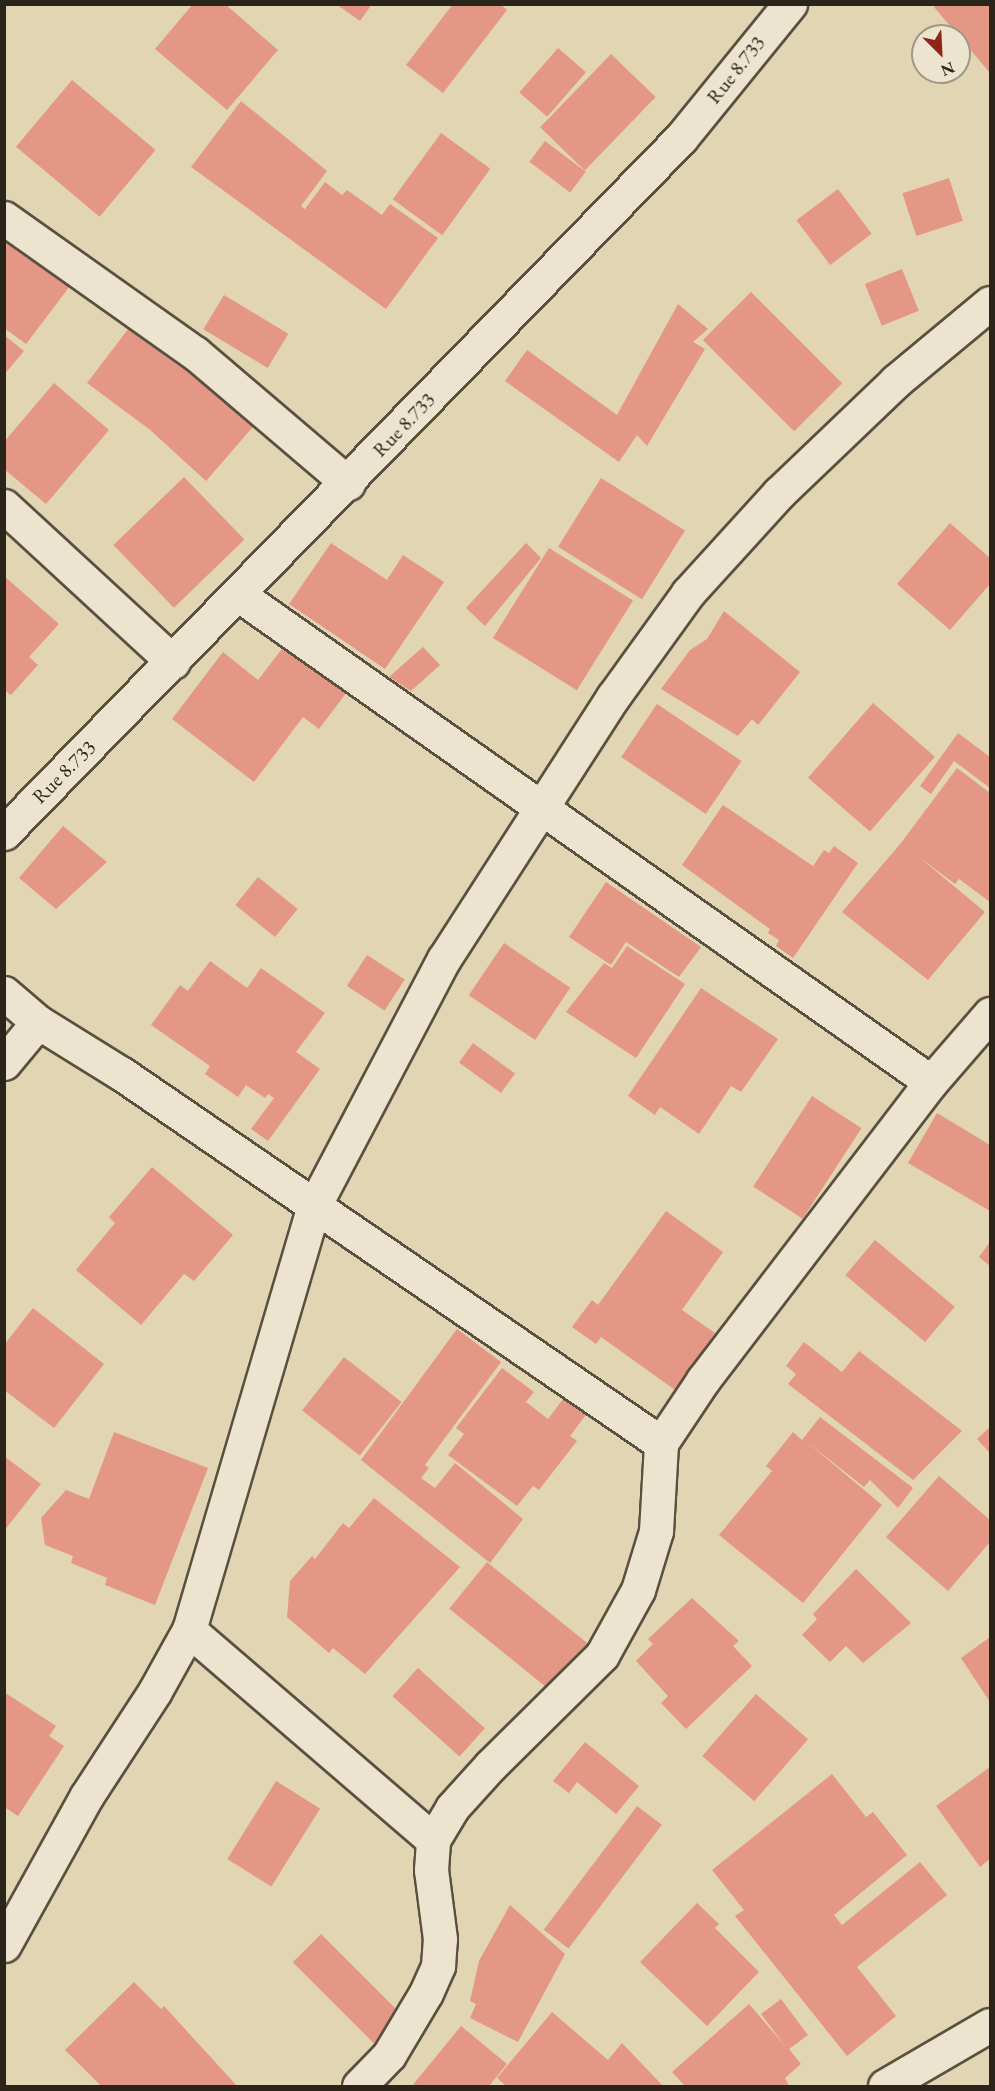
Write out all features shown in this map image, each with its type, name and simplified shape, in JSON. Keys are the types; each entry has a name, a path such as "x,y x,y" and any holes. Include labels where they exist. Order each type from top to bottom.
{"street":[{"name":"Rue 8.733","path":"4,833 239,595 681,138 790,4"},
{"path":"4,218 195,353 348,483"},
{"path":"4,1945 86,1797 155,1691 189,1630 313,1208 444,959 613,697 688,593 779,493 896,381 990,303"},
{"path":"4,506 173,662"},
{"path":"239,595 931,1082"},
{"path":"4,993 38,1022 122,1074 313,1208 661,1443"},
{"path":"359,2086 389,2055 426,1993 438,1966 440,1940 431,1870 433,1840 452,1808 490,1766 602,1655 638,1590 656,1532 661,1443 703,1380 931,1082 990,1014"},
{"path":"4,1063 38,1022"},
{"path":"189,1630 433,1840"},
{"path":"885,2086 990,2025"}],"building":[{"path":"193,4 225,4 278,50 227,110 155,49"},
{"path":"336,4 372,4 360,21"},
{"path":"453,4 500,4 507,10 443,93 406,65"},
{"path":"937,4 990,4 990,73 971,51 971,24 948,24 934,7"},
{"path":"558,48 586,72 547,117 519,93"},
{"path":"611,54 656,97 585,170 540,127"},
{"path":"72,80 155,150 100,217 16,147"},
{"path":"241,101 327,171 301,206 305,209 325,182 342,195 347,190 382,215 390,204 438,238 386,309 191,167"},
{"path":"441,133 490,169 442,235 393,199"},
{"path":"545,141 586,172 570,192 529,162"},
{"path":"949,178 963,221 916,236 902,193"},
{"path":"838,189 872,234 830,265 796,220"},
{"path":"4,236 70,286 26,344 4,328"},
{"path":"902,269 919,311 882,326 865,284"},
{"path":"751,292 842,383 794,431 703,340"},
{"path":"224,295 288,334 268,368 203,329"},
{"path":"678,304 708,329 693,342 705,349 647,446 637,435 619,462 505,381 527,350 617,415"},
{"path":"132,324 258,421 206,481 149,429 87,383"},
{"path":"4,335 24,351 4,375"},
{"path":"54,383 109,430 46,504 4,469 4,442"},
{"path":"184,477 244,540 174,608 114,545"},
{"path":"601,478 685,530 642,599 558,547"},
{"path":"950,523 990,558 990,584 950,630 897,584"},
{"path":"331,543 387,580 403,555 444,582 385,669 289,604"},
{"path":"526,543 541,558 485,626 466,608"},
{"path":"549,548 633,600 577,690 493,638"},
{"path":"4,576 59,624 29,657 38,665 11,695 4,690"},
{"path":"724,611 800,672 758,725 752,719 738,736 661,689 690,650 707,639"},
{"path":"285,645 347,692 319,729 303,717 254,782 172,719 223,652 258,680"},
{"path":"423,647 440,665 411,691 389,677"},
{"path":"873,703 935,757 870,832 808,778"},
{"path":"657,704 742,761 706,814 621,757"},
{"path":"958,733 990,757 990,788 954,761 931,794 920,786"},
{"path":"957,768 990,793 990,902 959,879 955,884 919,857 985,912 928,980 842,912 901,843"},
{"path":"723,805 813,866 824,850 829,853 834,846 858,863 793,958 776,946 779,940 768,933 770,929 682,865"},
{"path":"63,826 107,862 56,909 19,878"},
{"path":"258,877 298,909 275,937 235,905"},
{"path":"606,882 701,947 679,977 626,942 611,965 569,937"},
{"path":"504,943 570,988 535,1040 469,995"},
{"path":"627,946 685,984 636,1058 566,1012 604,963 612,968"},
{"path":"367,955 405,980 385,1011 347,986"},
{"path":"210,961 247,988 261,968 325,1013 296,1052 320,1069 268,1141 251,1129 274,1098 268,1094 265,1098 246,1085 238,1097 205,1074 210,1066 151,1025 180,985 188,991"},
{"path":"701,988 778,1039 741,1092 731,1086 699,1134 660,1107 655,1115 628,1096"},
{"path":"473,1043 515,1074 501,1093 459,1062"},
{"path":"812,1096 861,1128 803,1219 753,1187"},
{"path":"937,1113 990,1145 990,1211 908,1163"},
{"path":"152,1167 233,1235 194,1281 184,1274 141,1325 76,1270 115,1223 109,1217"},
{"path":"666,1211 723,1252 682,1310 715,1333 675,1390 601,1337 596,1344 572,1327 592,1300 598,1305"},
{"path":"875,1240 955,1307 925,1342 845,1275"},
{"path":"990,1242 990,1266 979,1257"},
{"path":"33,1308 104,1364 54,1428 4,1390 4,1345"},
{"path":"457,1329 501,1362 425,1465 429,1468 421,1478 435,1488 455,1463 523,1519 490,1563 361,1460"},
{"path":"804,1342 842,1372 859,1351 962,1431 913,1480 788,1384 796,1374 786,1366"},
{"path":"344,1357 402,1402 360,1456 302,1411"},
{"path":"502,1368 534,1392 526,1402 548,1419 566,1395 588,1412 570,1436 577,1441 539,1490 533,1486 517,1506 448,1455 464,1434 456,1428"},
{"path":"820,1417 913,1488 898,1508 870,1480 864,1487 807,1442 882,1505 803,1603 719,1535 772,1471 766,1466 793,1432 802,1440"},
{"path":"990,1427 990,1453 977,1439"},
{"path":"114,1432 208,1468 155,1605 105,1585 107,1578 71,1563 73,1556 45,1545 41,1518 66,1490 89,1499"},
{"path":"4,1456 41,1484 4,1531"},
{"path":"939,1476 990,1520 990,1542 948,1591 886,1537"},
{"path":"374,1498 460,1567 365,1674 333,1648 329,1653 287,1617 290,1581 312,1556 315,1559 343,1523 349,1528"},
{"path":"487,1562 590,1645 552,1692 449,1609"},
{"path":"856,1569 911,1623 863,1663 846,1646 830,1662 802,1635 817,1619 813,1614"},
{"path":"692,1598 739,1641 733,1646 752,1666 686,1729 661,1703 668,1696 636,1661 653,1644 648,1639"},
{"path":"990,1637 990,1702 961,1658"},
{"path":"418,1668 485,1728 459,1756 393,1696"},
{"path":"4,1692 56,1726 49,1736 64,1746 18,1816 4,1807"},
{"path":"756,1694 808,1739 754,1801 702,1756"},
{"path":"585,1742 639,1786 616,1814 577,1782 569,1793 553,1781"},
{"path":"990,1767 990,1859 980,1867 936,1806"},
{"path":"832,1774 866,1817 873,1812 907,1855 834,1915 842,1925 920,1862 947,1895 857,1967 896,2016 847,2056 735,1916 744,1910 712,1870"},
{"path":"276,1781 320,1809 271,1887 227,1859"},
{"path":"637,1806 662,1825 568,1948 544,1930"},
{"path":"697,1903 719,1924 715,1928 759,1972 707,2026 640,1962"},
{"path":"510,1905 565,1954 518,2042 470,2018 476,2004 470,2001 479,1961"},
{"path":"321,1934 404,2017 375,2045 293,1962"},
{"path":"134,1982 161,2009 164,2006 237,2086 101,2086 65,2050"},
{"path":"781,1999 808,2035 789,2049 801,2064 785,2078 789,2086 685,2086 672,2072 749,2004 785,2046 761,2014"},
{"path":"552,2012 608,2060 622,2043 663,2086 506,2086 497,2078"},
{"path":"461,2026 507,2064 489,2086 412,2086"}]}
